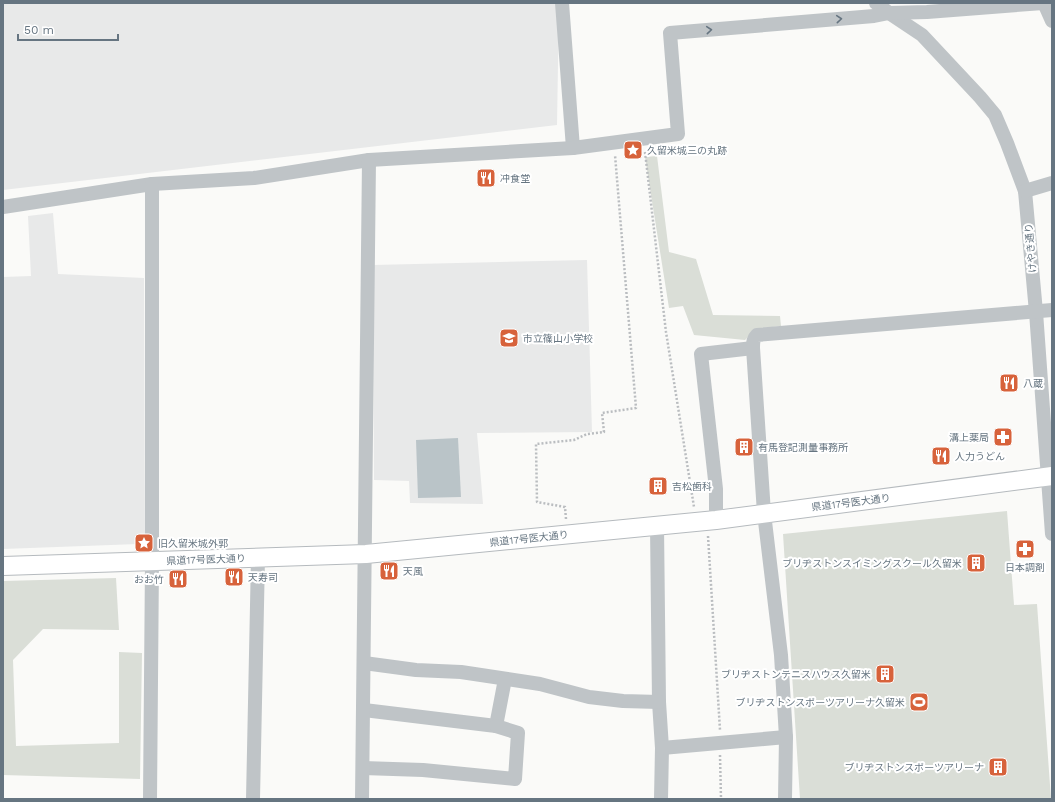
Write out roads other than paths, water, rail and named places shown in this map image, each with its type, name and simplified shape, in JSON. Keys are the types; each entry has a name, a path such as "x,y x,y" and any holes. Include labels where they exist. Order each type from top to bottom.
{"main road":[{"name":"県道17号医大通り","path":"3,566 366,554 712,521 1050,476"}],"street":[{"path":"562,3 573,148"},
{"name":"けやき通り","path":"876,3 922,35 995,115 1025,191 1050,476 1052,534"},
{"path":"3,207 152,184 254,178 369,160 573,148 678,134 670,33 874,16 889,13 928,12 1043,3 1052,21"},
{"path":"362,799 366,554 369,160"},
{"path":"1025,191 1052,183"},
{"path":"150,799 152,561 152,184"},
{"path":"785,799 786,737 781,655 764,513 752,341 757,335 1052,310"},
{"path":"712,521 716,489 701,354 753,348"},
{"path":"657,526 659,702 662,748 661,799"},
{"path":"253,799 258,557"},
{"path":"364,663 416,670 461,672 540,684 588,697 623,701 659,702"},
{"path":"496,726 505,679"},
{"path":"363,768 423,770 514,779 518,732 496,726 364,710"},
{"path":"662,748 786,737"}],"place":[{"name":"久留米城三の丸跡","path":"633,150"},
{"name":"冲食堂","path":"486,178"},
{"name":"市立篠山小学校","path":"509,338"},
{"name":"八蔵","path":"1009,383"},
{"name":"溝上薬局","path":"1003,437"},
{"name":"有馬登記測量事務所","path":"744,447"},
{"name":"人力うどん","path":"941,456"},
{"name":"吉松歯科","path":"658,486"},
{"name":"旧久留米城外郭","path":"144,543"},
{"name":"日本調剤","path":"1025,549"},
{"name":"ブリヂストンスイミングスクール久留米","path":"976,563"},
{"name":"天風","path":"389,571"},
{"name":"天寿司","path":"234,577"},
{"name":"おお竹","path":"178,579"},
{"name":"ブリヂストンテニスハウス久留米","path":"885,674"},
{"name":"ブリヂストンスポーツアリーナ久留米","path":"919,702"},
{"name":"ブリヂストンスポーツアリーナ","path":"998,767"}]}
